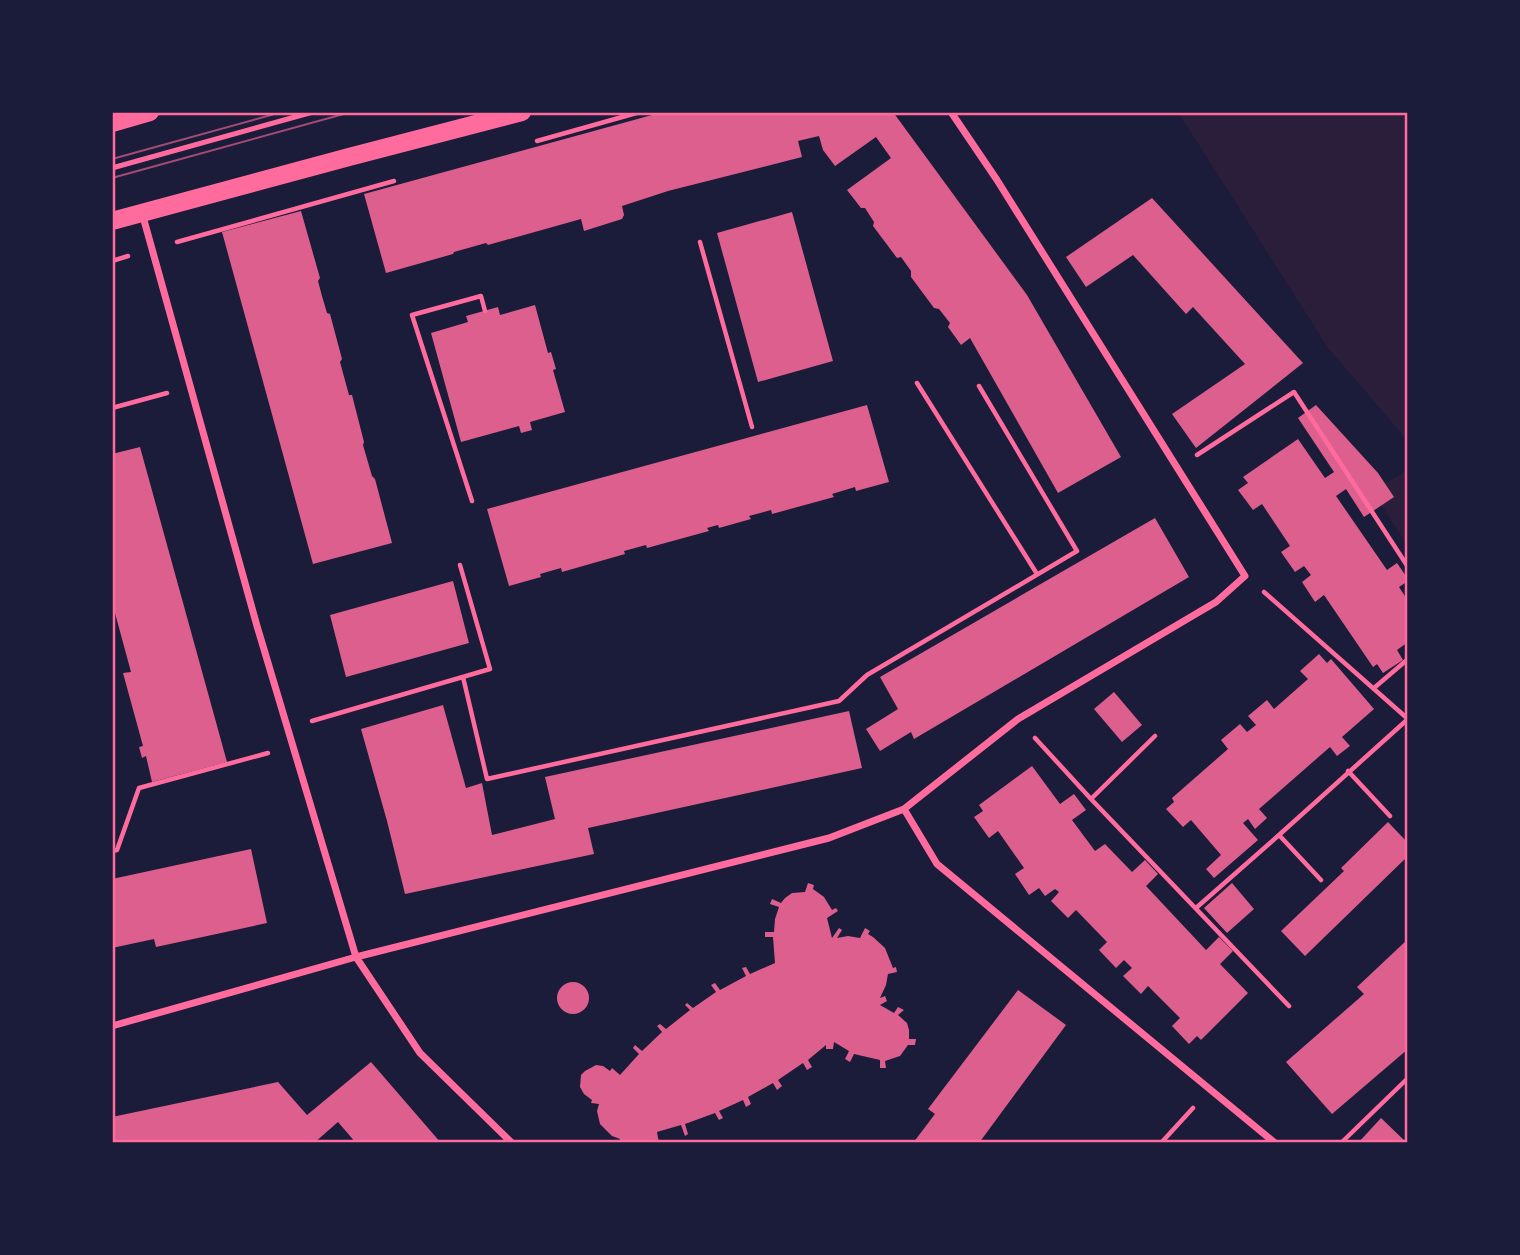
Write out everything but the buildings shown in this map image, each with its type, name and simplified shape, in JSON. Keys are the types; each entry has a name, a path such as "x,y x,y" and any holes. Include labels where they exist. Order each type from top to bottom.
{"main road":[{"path":"112,123 150,112"},
{"path":"112,222 522,112"}],"street":[{"path":"112,1026 356,957 829,838 904,809 1018,719 1216,601 1245,576 997,180 951,112"},
{"path":"142,212 257,626 356,957 421,1053 512,1143"},
{"path":"904,809 937,864 1275,1143"}],"lane":[{"path":"112,168 313,112"}],"path":[{"path":"535,142 640,112"},
{"path":"112,261 403,178"},
{"path":"700,242 752,427"},
{"path":"472,502 412,315 481,296 485,311"},
{"path":"917,383 1037,574"},
{"path":"463,677 487,779 839,701 867,676 1077,551 979,386"},
{"path":"112,408 191,387"},
{"path":"1178,468 1294,392 1408,567"},
{"path":"288,728 490,669 460,565"},
{"path":"1196,908 1408,719 1245,576"},
{"path":"1374,688 1408,659"},
{"path":"1018,719 1289,1006"},
{"path":"1091,799 1155,736"},
{"path":"112,851 117,850 139,788 293,747"},
{"path":"1348,771 1390,816"},
{"path":"1279,835 1321,880"},
{"path":"1341,1143 1408,1077"},
{"path":"1161,1143 1187,1115"}],"shaded area":[{"path":"1178,112 1408,112 1408,441 1328,348"},
{"path":"1408,469 1408,547 1373,492"}],"tram line":[{"path":"112,159 282,112"},
{"path":"112,178 351,112"}]}
